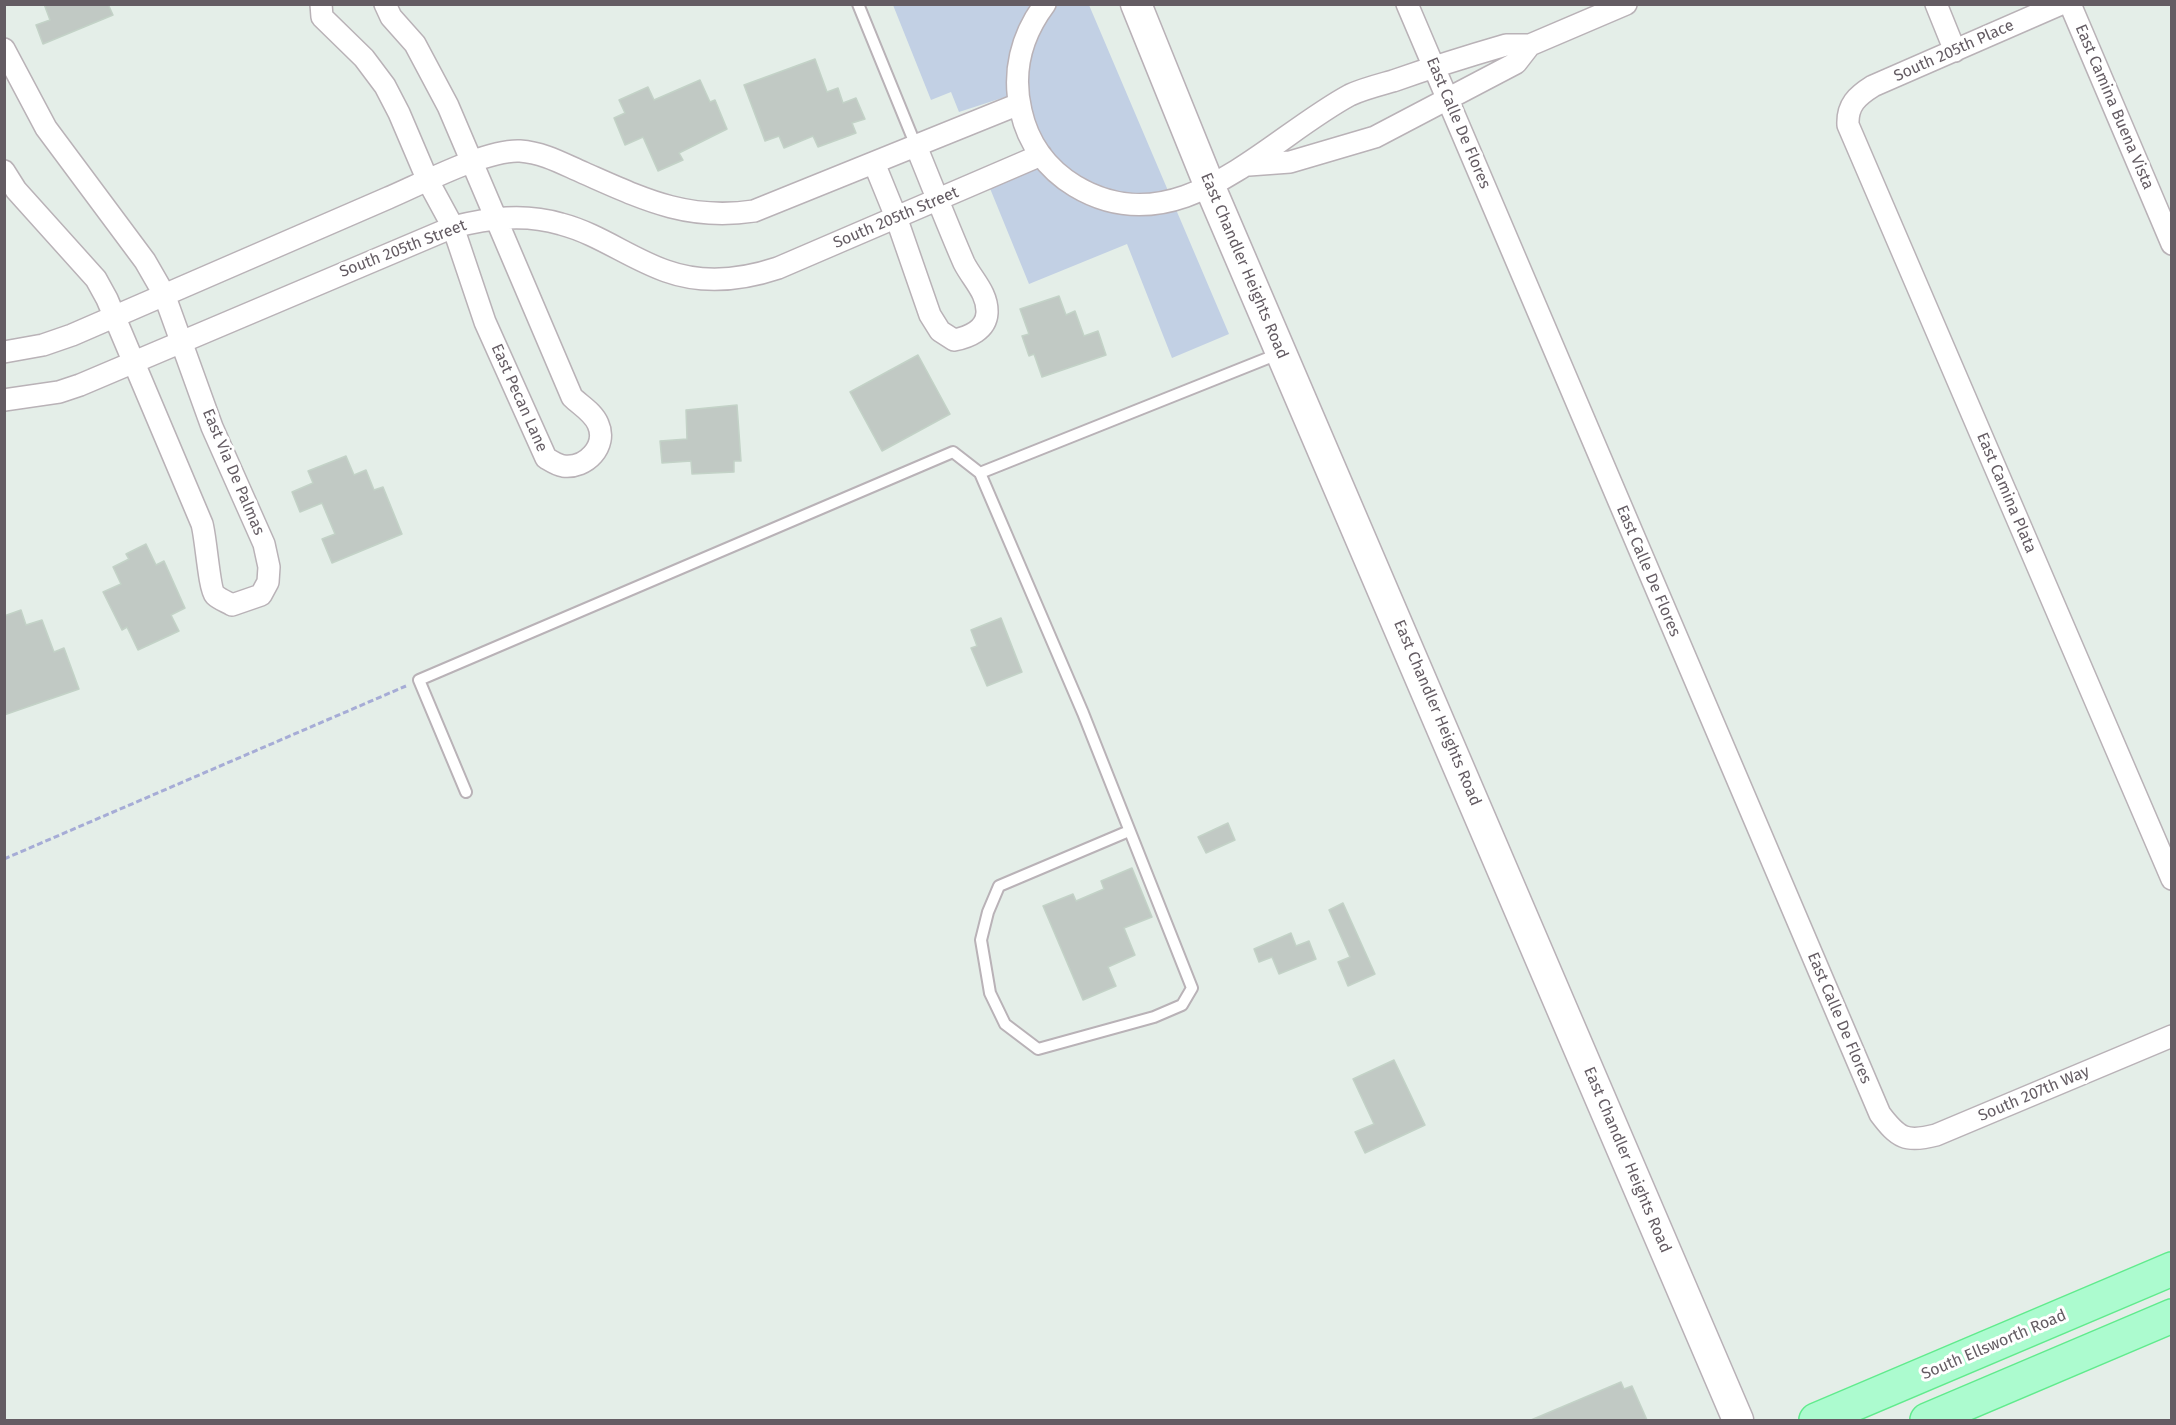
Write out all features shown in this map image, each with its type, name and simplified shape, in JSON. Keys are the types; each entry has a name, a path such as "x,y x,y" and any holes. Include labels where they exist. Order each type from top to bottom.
{"main road":[{"name":"East Chandler Heights Road","path":"1136,4 1210,186 1738,1420"},
{"name":"South Ellsworth Road","path":"1816,1420 2172,1269"},
{"path":"1927,1420 2172,1316"}],"street":[{"name":"East Pecan Lane","path":"321,4 322,17 364,58 385,86 428,181 453,226 485,322 546,458 562,466 580,465 596,453 601,442 599,425 591,414 572,397 448,106 419,52 391,17 385,4"},
{"path":"1045,4 1025,38 1019,58 1017,77 1019,104 1032,144 1062,179 1082,190 1113,202 1130,205 1155,204 1210,186 1248,165 1351,95 1506,45 1530,45 1626,4"},
{"name":"East Calle De Flores","path":"1407,4 1875,1103 1895,1134"},
{"path":"1936,4 1955,51"},
{"name":"South 205th Place","path":"1851,105 1856,98 1874,87 2061,4"},
{"name":"East Camina Buena Vista","path":"2070,4 2172,244"},
{"path":"1248,165 1290,162 1375,137 1516,63 1530,45"},
{"name":"East Via De Palmas","path":"4,49 46,128 145,261 164,294 212,427 264,544 269,567 268,582 261,595 245,603 232,605 215,595 209,581 208,548 202,524 96,279 15,190 4,171"},
{"path":"4,352 43,345 428,181 502,153 518,151 557,159 652,202 679,211 716,214 754,211 1019,104"},
{"name":"East Camina Plata","path":"1851,105 1848,116 1852,135 2172,879"},
{"path":"874,163 896,217 930,315 940,331 954,340 969,337 983,326 987,315 986,299 965,265 916,146"},
{"name":"South 205th Street","path":"4,400 59,392 133,363 453,226 495,217 560,223 603,239 666,271 690,277 735,279 778,268 1041,155"},
{"name":"South 207th Way","path":"1895,1134 1915,1141 1936,1136 2172,1036"}],"lane":[{"path":"858,4 916,146"},
{"path":"980,473 1281,353"},
{"path":"466,792 419,680 953,452 980,473 1083,712 1192,988 1182,1005 1154,1017 1038,1049 1005,1024 990,993 981,940 988,912 999,886 1129,831"}],"path":[{"path":"4,859 419,680"}],"shaded area":[{"path":"893,5 1089,5 1229,334 1172,358 1127,244 1029,284 989,186 1035,168 1005,97 959,112 951,92 931,100"}],"building":[{"path":"44,4 108,4 113,15 43,44 36,25 50,20"},
{"path":"815,59 827,92 838,88 843,103 856,98 865,119 852,123 856,133 818,147 813,136 784,148 779,136 765,141 744,85"},
{"path":"700,80 710,102 715,100 727,129 679,153 683,160 658,171 643,137 625,145 614,118 625,113 619,100 648,87 654,100"},
{"path":"1059,296 1066,315 1075,311 1084,336 1098,331 1106,355 1042,377 1034,354 1029,356 1022,336 1029,334 1020,309"},
{"path":"918,355 950,414 882,451 850,392"},
{"path":"737,405 741,461 734,461 734,472 692,474 691,461 662,463 660,441 687,439 686,410"},
{"path":"346,456 354,475 366,470 374,490 383,487 402,534 332,563 322,539 335,534 322,503 300,512 292,492 313,483 308,471"},
{"path":"146,544 156,565 164,561 185,608 171,615 179,631 138,650 127,627 122,630 103,592 121,584 113,567 129,559 126,554"},
{"path":"21,610 26,625 42,620 54,652 64,648 79,689 4,715 4,616"},
{"path":"1001,618 1022,672 987,686 971,648 977,646 971,630"},
{"path":"1228,823 1235,840 1206,853 1198,837"},
{"path":"1132,868 1152,917 1124,928 1135,955 1108,967 1116,986 1083,1000 1043,906 1073,894 1076,901 1104,889 1101,881"},
{"path":"1343,903 1375,974 1348,986 1338,962 1350,957 1329,910"},
{"path":"1291,933 1296,946 1309,941 1316,959 1279,974 1272,957 1259,962 1254,949"},
{"path":"1394,1060 1425,1125 1365,1153 1355,1132 1374,1124 1353,1079"},
{"path":"1621,1382 1624,1389 1632,1386 1647,1420 1531,1420"}]}
